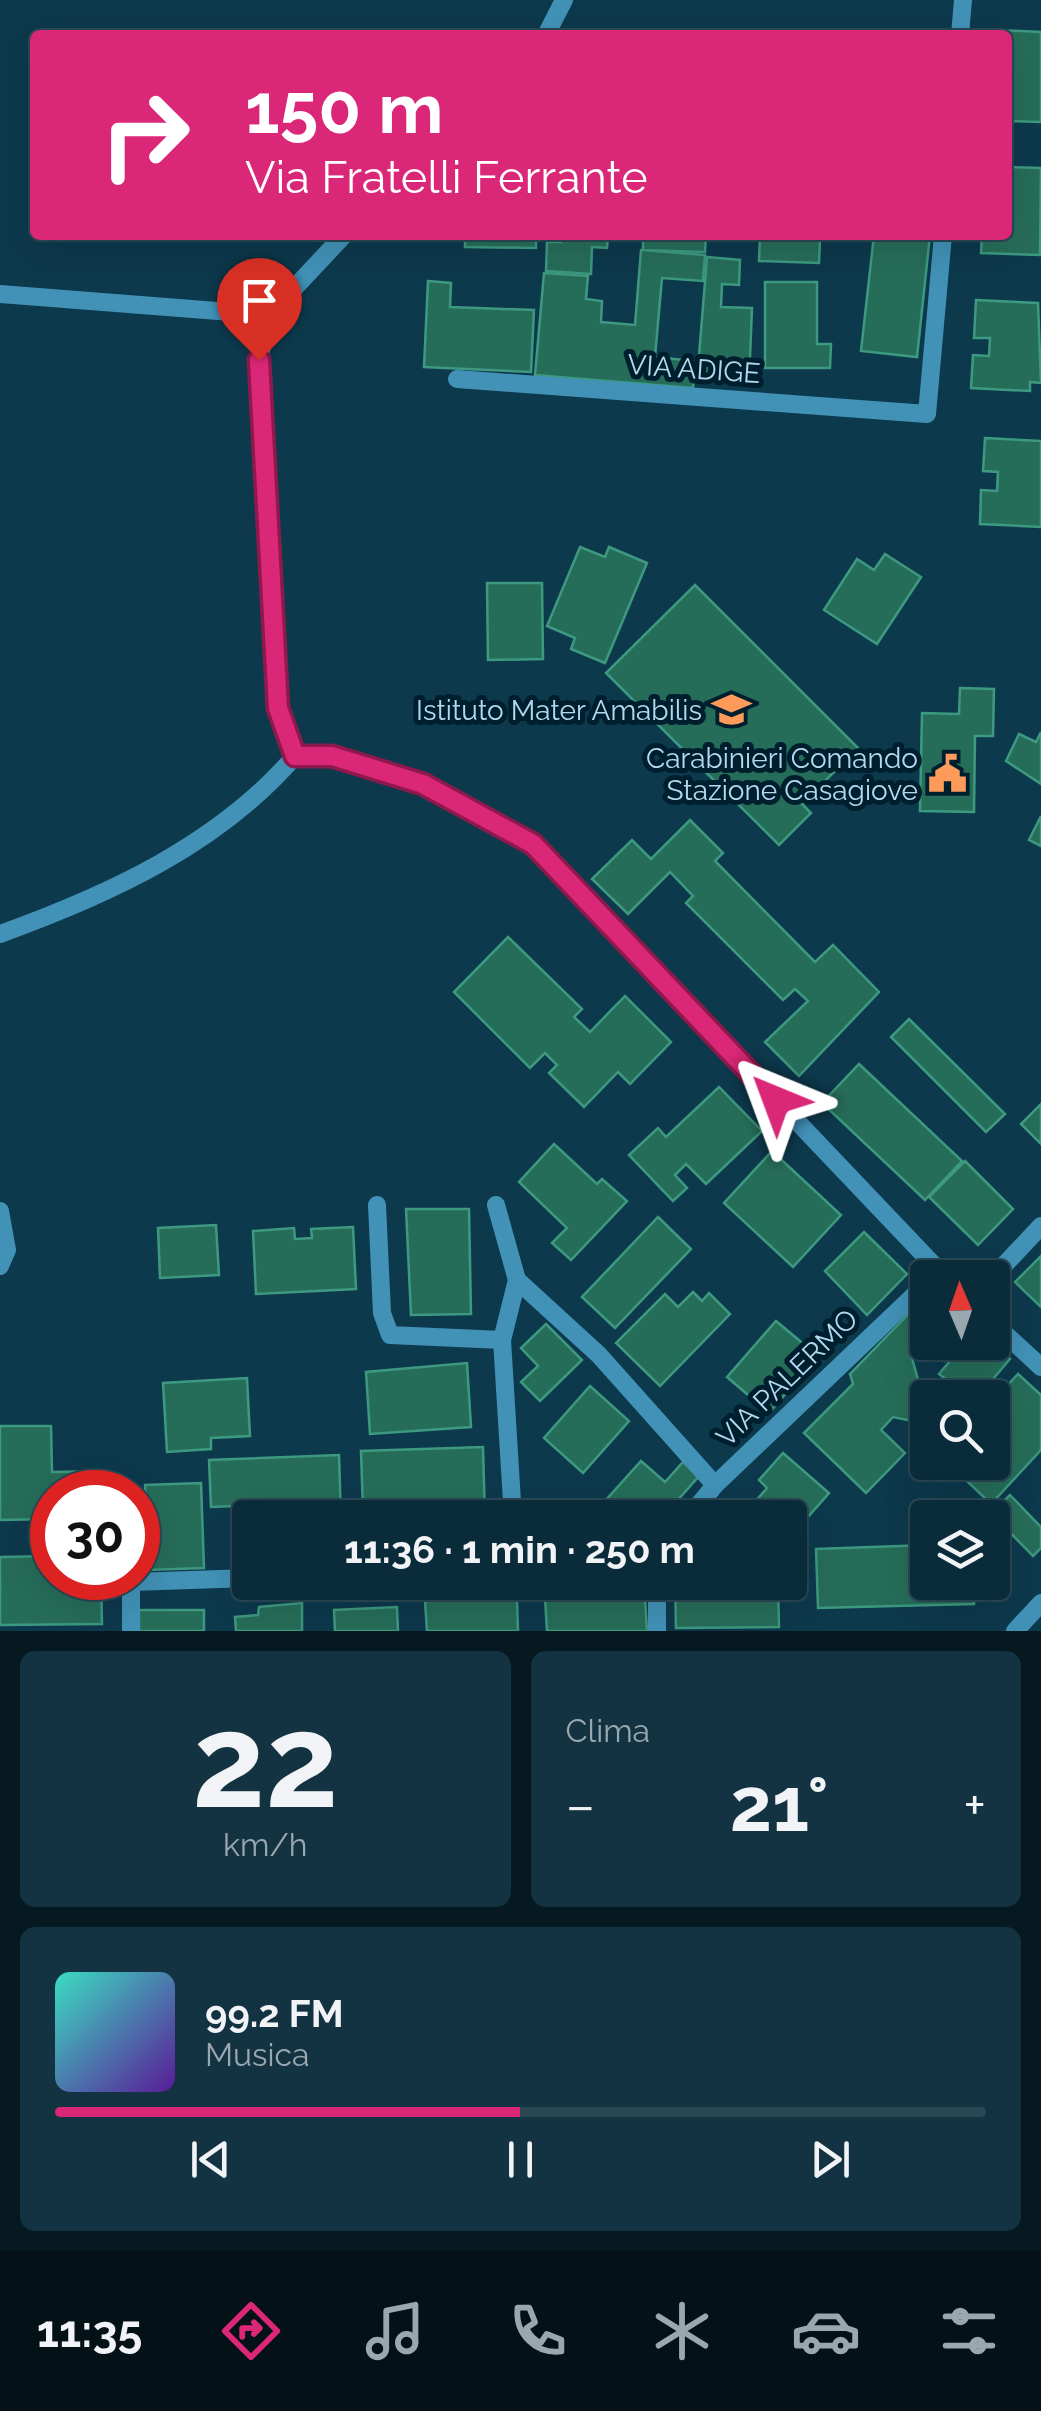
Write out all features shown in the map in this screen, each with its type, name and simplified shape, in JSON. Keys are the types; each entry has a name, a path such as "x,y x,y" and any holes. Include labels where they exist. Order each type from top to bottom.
{"street":[{"path":"549,30 564,0"},
{"path":"960,30 963,0"},
{"path":"295,756 278,708 259,360 269,315 339,240"},
{"name":"VIA ADIGE","path":"457,379 928,414 943,240"},
{"path":"0,294 269,315"},
{"path":"0,934 90,901 164,862 269,786 295,756 332,756 423,784 533,844 920,1260"},
{"path":"496,1205 517,1280 502,1340 512,1500"},
{"path":"376,1206 382,1312 390,1335 502,1340"},
{"path":"0,1212 6,1250 0,1266"},
{"path":"1009,1260 1041,1226"},
{"path":"517,1280 600,1355 715,1485"},
{"name":"VIA PALERMO","path":"703,1500 910,1301"},
{"path":"1010,1339 1041,1368"},
{"path":"131,1631 131,1582 232,1579"},
{"path":"657,1600 657,1631"},
{"path":"1015,1631 1041,1604"}],"building":[{"path":"1012,31 1041,32 1041,122 1012,121"},
{"path":"1012,167 1041,168 1040,255 981,253 982,240 1012,240"},
{"path":"465,240 536,240 536,248 465,247"},
{"path":"608,240 607,248 592,247 591,274 546,271 547,242"},
{"path":"643,240 706,240 705,252 643,250"},
{"path":"760,240 820,240 819,263 759,261"},
{"path":"873,240 929,240 917,357 861,351"},
{"path":"641,250 705,255 703,281 662,278 655,357 695,361 693,388 535,375 544,273 588,276 586,299 602,301 601,322 635,325"},
{"path":"707,257 740,260 739,285 722,284 721,307 752,308 749,382 697,380"},
{"path":"428,281 451,283 450,307 534,310 531,372 424,367"},
{"path":"765,282 817,282 817,344 831,344 830,368 765,368"},
{"path":"976,300 1038,303 1041,383 1030,382 1030,391 971,388 973,355 989,356 990,338 974,338"},
{"path":"985,438 1041,441 1041,527 980,524 981,490 997,491 998,472 983,471"},
{"path":"580,547 605,557 609,547 647,563 605,663 571,649 575,638 547,626"},
{"path":"885,554 921,577 877,644 824,610 857,559 874,570"},
{"path":"487,583 542,583 543,659 488,660"},
{"name":"Istituto Mater Amabilis","path":"695,585 858,748 802,804 811,813 779,845 606,673"},
{"name":"Carabinieri Comando Stazione Casagiove","path":"960,688 994,689 993,736 975,736 974,812 920,811 922,713 959,714"},
{"path":"1041,732 1041,784 1006,761 1019,734 1036,742"},
{"path":"1041,816 1041,846 1029,840"},
{"path":"690,820 723,853 715,861 815,962 833,945 879,992 799,1076 765,1042 808,1001 795,989 783,1000 686,903 693,896 670,872 628,914 592,879 632,840 651,859"},
{"path":"508,937 582,1009 574,1017 590,1032 625,996 671,1042 630,1084 618,1072 584,1107 549,1073 557,1065 545,1053 530,1068 454,992"},
{"path":"909,1019 1005,1114 986,1132 891,1037"},
{"path":"859,1064 962,1161 925,1200 822,1103"},
{"path":"719,1087 762,1131 706,1184 686,1164 675,1175 687,1188 673,1201 629,1155 658,1128 666,1137"},
{"path":"1041,1104 1041,1144 1021,1124"},
{"path":"554,1144 597,1184 602,1179 627,1201 571,1260 552,1243 567,1228 519,1182"},
{"path":"772,1151 841,1215 793,1267 724,1203"},
{"path":"965,1161 1013,1209 978,1245 929,1197"},
{"path":"406,1209 469,1209 471,1314 411,1315"},
{"path":"658,1217 691,1249 615,1328 582,1297"},
{"path":"216,1225 219,1275 160,1278 158,1228"},
{"path":"353,1227 356,1289 256,1294 253,1231 294,1228 295,1239 312,1238 311,1229"},
{"path":"864,1232 907,1274 867,1315 825,1271"},
{"path":"1041,1256 1041,1307 1015,1282"},
{"path":"693,1292 702,1301 709,1293 730,1314 660,1386 616,1343 665,1294 678,1307"},
{"path":"910,1312 910,1360 918,1380 910,1380 910,1421 893,1417 881,1430 905,1453 866,1493 804,1433 853,1384 850,1374"},
{"path":"776,1321 818,1356 769,1413 727,1377"},
{"path":"546,1324 582,1360 540,1401 521,1382 538,1366 521,1348"},
{"path":"951,1360 1009,1360 992,1380 947,1380 939,1374"},
{"path":"467,1363 471,1427 370,1434 366,1372"},
{"path":"1018,1374 1041,1395 1041,1450 995,1500 987,1500 966,1480 1010,1480 1010,1383"},
{"path":"247,1378 250,1436 211,1438 211,1449 167,1452 163,1383"},
{"path":"590,1386 629,1421 583,1473 544,1438"},
{"path":"0,1426 51,1426 52,1470 30,1470 30,1519 0,1520"},
{"path":"483,1447 484,1500 363,1500 361,1451"},
{"path":"783,1453 829,1493 807,1518 807,1500 757,1500 767,1488 759,1480"},
{"path":"339,1455 340,1500 232,1500 232,1506 211,1507 209,1460"},
{"path":"641,1461 665,1482 683,1462 699,1476 678,1500 606,1500"},
{"path":"201,1483 204,1568 160,1570 160,1484"},
{"path":"1010,1495 1041,1527 1041,1548 1033,1556 1010,1532 1010,1500 1005,1500"},
{"path":"910,1546 910,1600 974,1600 974,1604 818,1608 816,1549"},
{"path":"30,1556 30,1600 101,1600 102,1624 0,1625 0,1557"},
{"path":"517,1600 518,1631 427,1631 425,1601"},
{"path":"545,1600 645,1600 647,1631 547,1631"},
{"path":"675,1600 778,1600 779,1627 676,1628"},
{"path":"302,1603 302,1631 236,1631 235,1617 258,1615 259,1607"},
{"path":"397,1607 398,1631 335,1631 334,1610"},
{"path":"139,1610 204,1610 204,1631 139,1631"}],"place":[{"name":"Istituto Mater Amabilis","path":"732,710"},
{"name":"Carabinieri Comando Stazione Casagiove","path":"948,774"}],"route":[{"path":"259,360 278,708 295,756 332,756 423,784 533,844 776,1100"}]}
